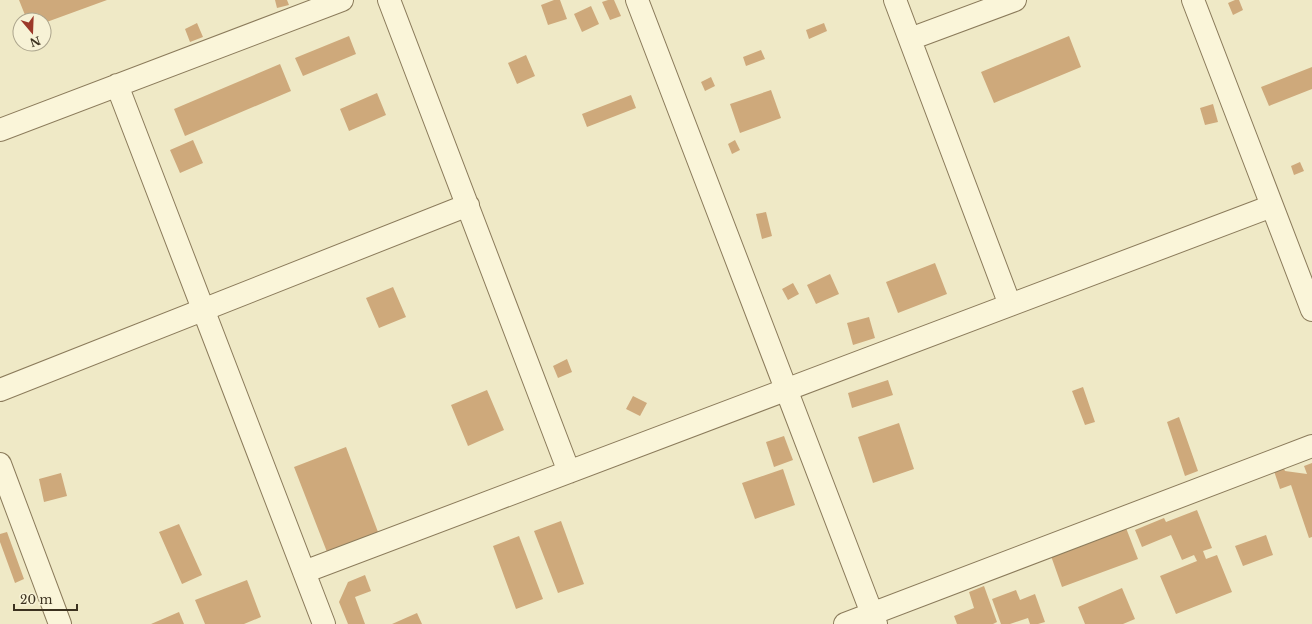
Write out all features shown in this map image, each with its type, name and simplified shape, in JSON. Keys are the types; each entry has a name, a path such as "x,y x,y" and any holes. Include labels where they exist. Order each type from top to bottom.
{"street":[{"path":"0,130 342,0"},
{"path":"389,0 569,472"},
{"path":"637,0 874,619"},
{"path":"895,0 1010,305"},
{"path":"910,39 1015,0"},
{"path":"1193,0 1312,310"},
{"path":"117,85 324,624"},
{"path":"0,390 468,205"},
{"path":"304,572 1272,206"},
{"path":"845,624 874,619 1312,446"},
{"path":"0,464 60,624"}],"building":[{"path":"19,0 107,0 52,20 52,12 24,12"},
{"path":"275,0 287,0 289,5 277,8"},
{"path":"554,0 560,0 567,19 548,25 541,5"},
{"path":"614,0 621,16 610,20 602,2"},
{"path":"1239,0 1243,10 1233,15 1228,3"},
{"path":"591,6 599,24 582,32 574,14"},
{"path":"197,23 203,37 190,42 185,29"},
{"path":"824,23 827,31 809,39 806,30"},
{"path":"349,36 356,54 303,76 295,58"},
{"path":"1069,36 1081,67 994,103 981,72"},
{"path":"761,50 765,59 746,66 743,57"},
{"path":"526,55 535,76 517,84 508,63"},
{"path":"280,64 291,91 185,136 174,109"},
{"path":"1312,67 1312,89 1269,106 1261,87"},
{"path":"711,77 715,86 705,91 701,82"},
{"path":"771,90 781,118 740,133 730,104"},
{"path":"377,93 386,115 349,131 340,109"},
{"path":"631,95 636,108 587,127 582,114"},
{"path":"1213,104 1218,122 1205,125 1200,108"},
{"path":"193,140 203,163 180,173 170,150"},
{"path":"735,140 740,150 732,154 728,144"},
{"path":"1300,162 1304,171 1294,175 1291,166"},
{"path":"766,212 772,236 762,239 756,214"},
{"path":"935,263 947,294 898,313 886,282"},
{"path":"830,274 839,294 816,304 807,285"},
{"path":"793,283 799,294 788,300 782,289"},
{"path":"393,287 406,317 379,328 366,298"},
{"path":"869,317 875,338 853,345 847,323"},
{"path":"567,359 572,372 558,378 553,366"},
{"path":"888,380 893,395 852,408 848,393"},
{"path":"1083,387 1095,422 1085,425 1072,391"},
{"path":"487,390 504,430 468,446 451,405"},
{"path":"633,396 647,403 640,416 626,409"},
{"path":"1179,417 1198,471 1185,476 1167,422"},
{"path":"899,423 914,469 873,483 858,437"},
{"path":"784,436 793,460 774,467 766,442"},
{"path":"346,447 378,532 327,552 294,467"},
{"path":"1312,463 1312,537 1309,538 1291,485 1280,489 1273,468 1282,464 1285,471 1307,474 1304,466"},
{"path":"783,469 795,505 755,519 742,483"},
{"path":"61,473 67,496 44,502 39,479"},
{"path":"1197,510 1212,548 1203,551 1206,559 1217,555 1232,592 1176,614 1160,576 1197,561 1194,555 1182,560 1171,535 1142,547 1135,530 1164,518 1166,522"},
{"path":"561,521 584,584 558,593 534,531"},
{"path":"179,524 202,575 182,584 159,532"},
{"path":"1126,528 1138,559 1062,587 1051,556"},
{"path":"7,532 24,579 15,583 0,542 0,534"},
{"path":"1266,535 1273,555 1243,566 1235,546"},
{"path":"519,536 543,599 516,609 493,546"},
{"path":"365,575 371,591 355,597 365,624 348,624 339,602 348,582"},
{"path":"247,580 261,617 244,624 205,624 195,600"},
{"path":"984,586 997,622 993,624 957,624 954,616 974,608 969,592"},
{"path":"1122,588 1135,619 1123,624 1085,624 1078,607"},
{"path":"1016,590 1020,600 1035,594 1045,622 1030,624 1028,618 1010,624 1001,624 992,599"},
{"path":"179,612 184,624 151,624"},
{"path":"417,613 422,624 392,624"}]}
